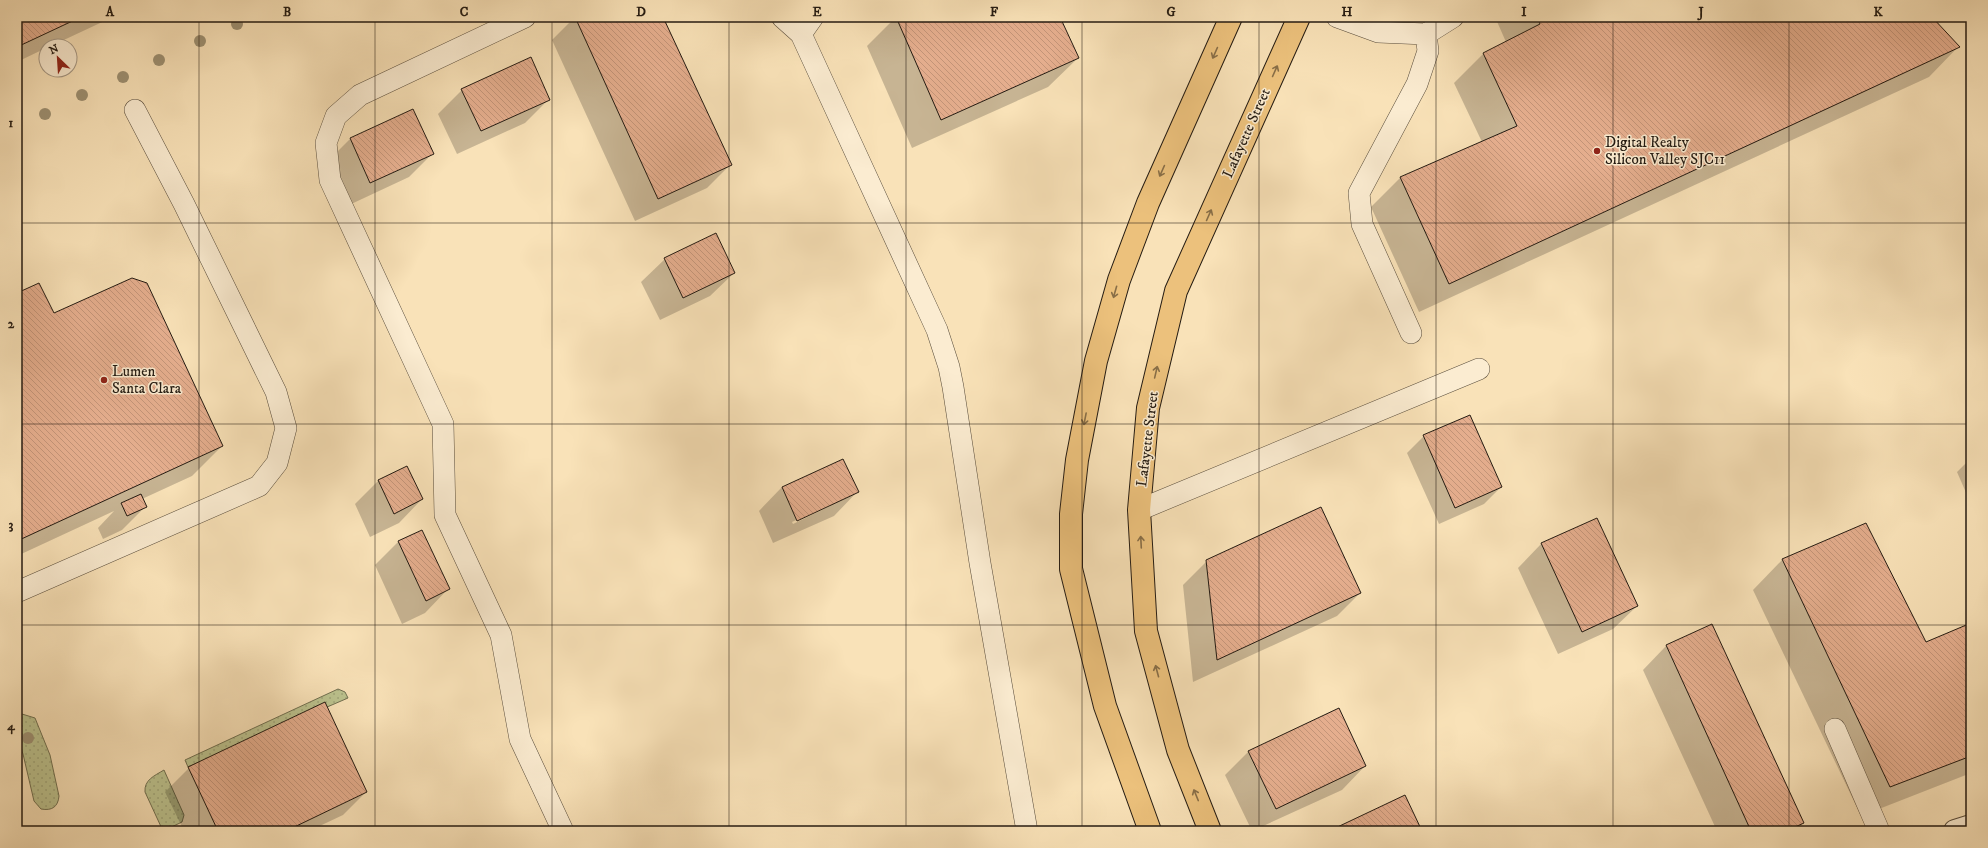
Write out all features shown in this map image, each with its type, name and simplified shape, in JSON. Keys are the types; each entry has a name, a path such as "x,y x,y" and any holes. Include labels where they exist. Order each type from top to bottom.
{"main road":[{"path":"1150,831 1105,706 1071,570 1071,514 1077,460 1096,361 1119,280 1148,203 1231,17"},
{"name":"Lafayette Street","path":"1210,831 1178,750 1146,630 1139,510 1148,408 1176,291 1299,17"}],"street":[{"path":"1955,831 1971,826"}],"lane":[{"path":"525,17 360,95 336,116 326,143 330,180 443,424 445,515 501,635 520,739 563,831"},
{"path":"782,17 801,34 937,330 949,367 981,570 1027,831"},
{"path":"801,34 813,17"},
{"path":"1336,17 1378,32 1426,34 1453,17"},
{"path":"1411,333 1362,224 1359,193 1417,84 1428,50 1426,34"},
{"path":"17,592 259,486 277,463 286,428 276,392 184,204 135,110"},
{"path":"1139,510 1479,369"},
{"path":"1835,729 1879,831"}],"green space":[{"path":"338,689 345,692 348,698 188,767 185,760"},
{"path":"22,714 35,718 50,755 59,796 56,805 51,809 41,809 34,801 23,754 17,738 17,716"},
{"path":"164,770 184,815 182,822 163,831 145,792 145,788 148,781 153,776"}],"building":[{"path":"17,17 81,17 17,47"},
{"path":"575,17 663,17 732,165 658,199"},
{"path":"896,17 1060,17 1079,58 941,120"},
{"name":"Digital Realty Silicon Valley SJC11","path":"1537,17 1932,17 1960,47 1449,284 1400,177 1517,126 1483,53 1540,24"},
{"path":"531,57 550,100 481,131 461,89"},
{"path":"413,109 434,154 370,183 350,138"},
{"path":"716,233 735,273 683,298 664,258"},
{"name":"Lumen Santa Clara","path":"132,278 147,283 223,446 17,541 17,293 39,283 54,313"},
{"path":"1470,415 1502,487 1455,508 1423,435"},
{"path":"843,459 859,492 797,521 782,487"},
{"path":"407,466 423,499 394,514 378,480"},
{"path":"141,494 147,507 127,516 121,503"},
{"path":"1321,507 1361,593 1217,660 1206,560"},
{"path":"1597,518 1638,606 1582,632 1541,543"},
{"path":"1866,523 1926,642 1971,623 1971,756 1890,787 1782,559"},
{"path":"422,530 450,589 426,601 398,541"},
{"path":"1712,624 1804,823 1786,831 1751,831 1666,645"},
{"path":"325,702 367,792 286,831 218,831 188,767"},
{"path":"1339,708 1366,766 1276,809 1248,751"},
{"path":"1405,795 1422,831 1329,831"}],"place":[{"name":"Digital Realty Silicon Valley SJC11","path":"1597,151"},
{"name":"Lumen Santa Clara","path":"104,380"}]}
